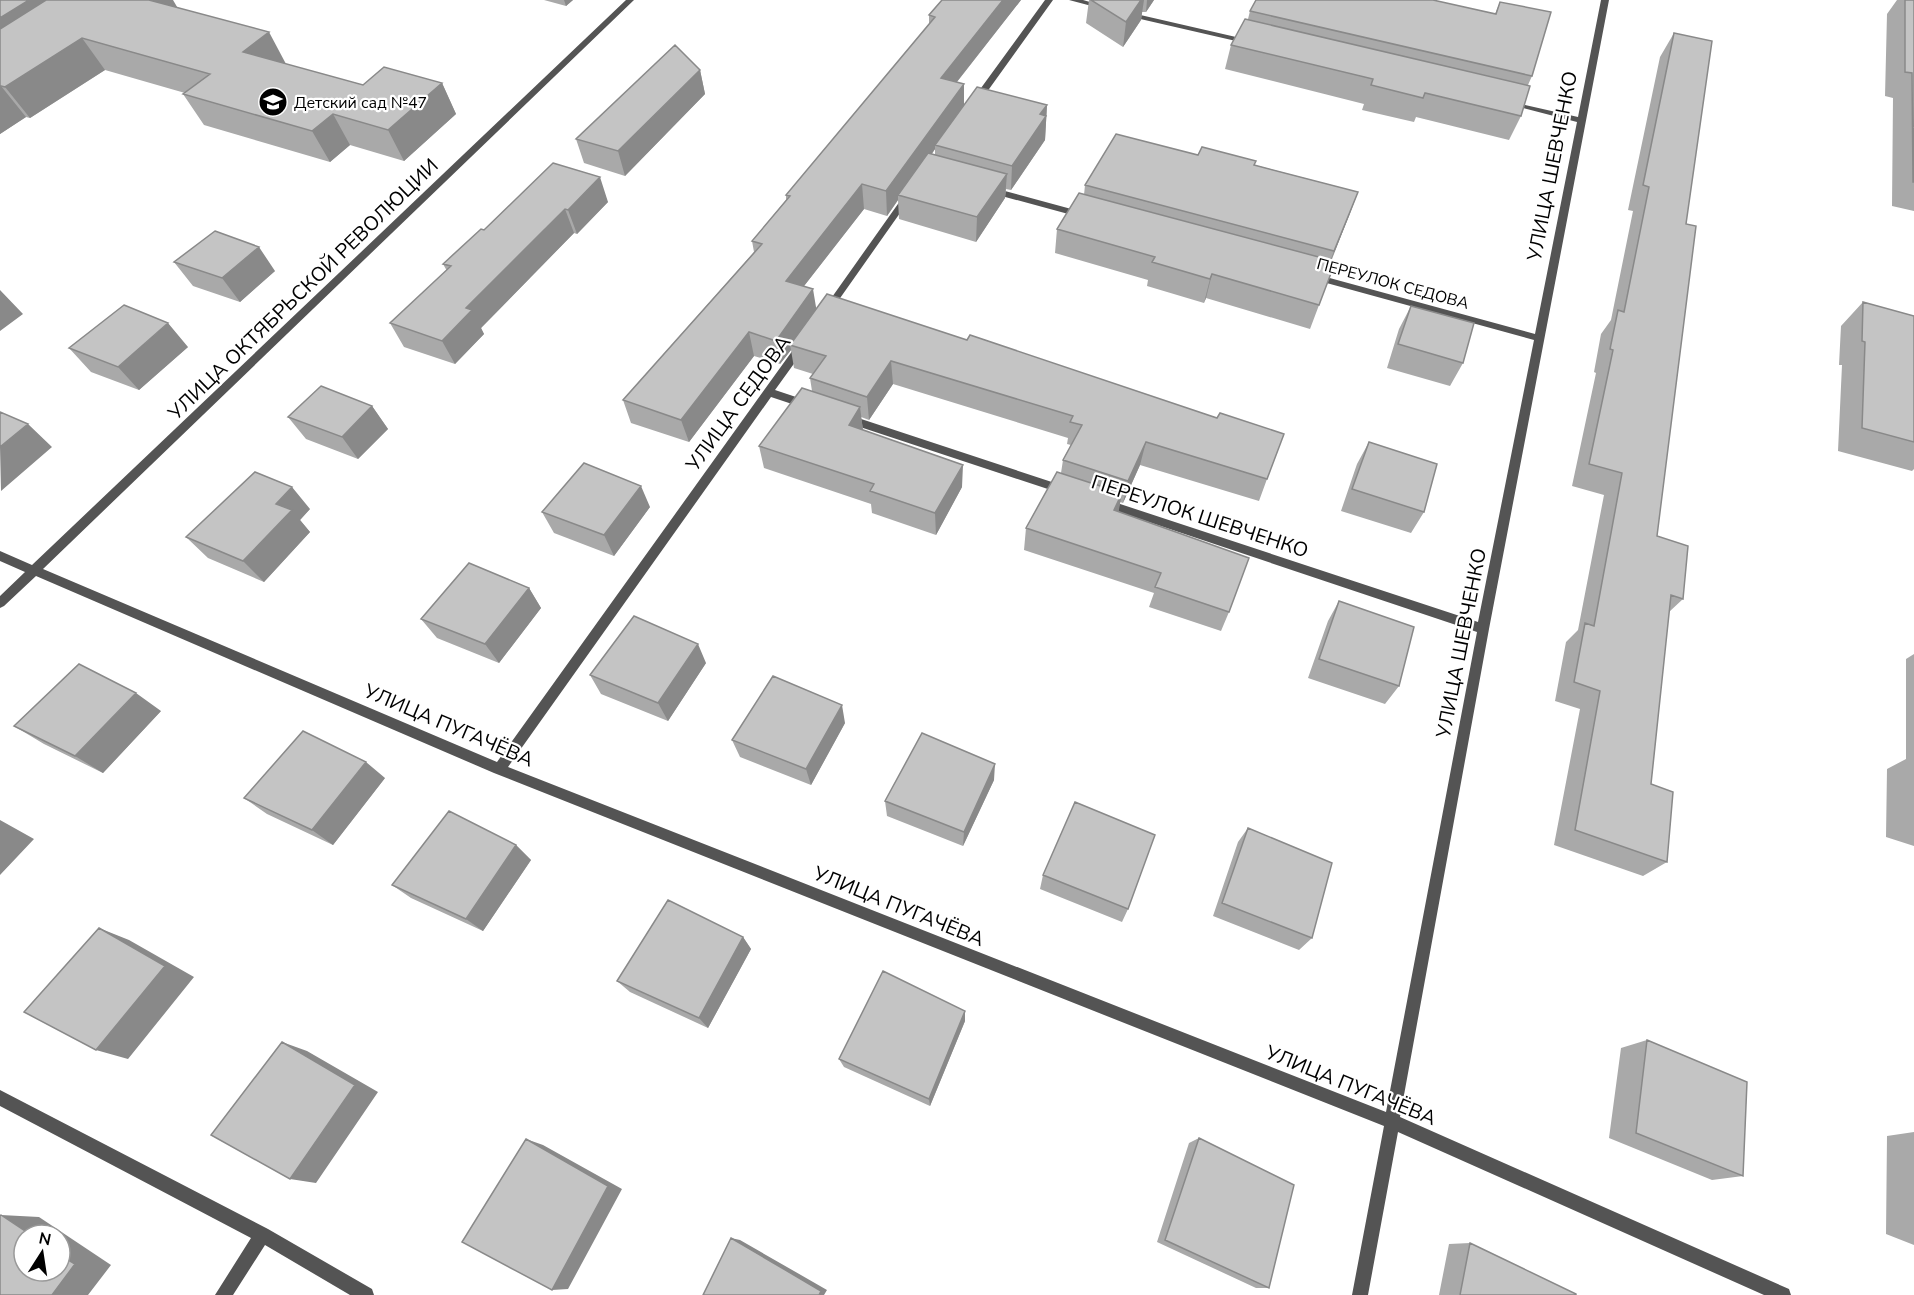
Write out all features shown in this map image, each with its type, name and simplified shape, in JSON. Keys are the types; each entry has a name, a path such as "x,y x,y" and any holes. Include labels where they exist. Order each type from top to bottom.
{"street":[{"name":"УЛИЦА ОКТЯБРЬСКОЙ РЕВОЛЮЦИИ","path":"0,603 630,0"},
{"path":"967,115 1049,0"},
{"path":"1073,0 1107,8"},
{"name":"УЛИЦА ШЕВЧЕНКО","path":"1360,1295 1483,629 1605,0"},
{"path":"1119,11 1257,44"},
{"path":"1499,101 1580,120"},
{"path":"983,188 1099,219"},
{"path":"823,315 912,191"},
{"name":"ПЕРЕУЛОК СЕДОВА","path":"1308,275 1539,338"},
{"name":"УЛИЦА СЕДОВА","path":"499,769 809,334"},
{"path":"768,392 814,407"},
{"name":"ПЕРЕУЛОК ШЕВЧЕНКО","path":"836,414 1075,493"},
{"name":"ПЕРЕУЛОК ШЕВЧЕНКО","path":"1097,501 1483,629"},
{"name":"УЛИЦА ПУГАЧЁВА","path":"0,556 36,569 499,769 1393,1122 1783,1295"},
{"path":"0,1098 262,1235 366,1295"},
{"path":"223,1295 262,1235"}],"building":[{"path":"0,0 29,0 0,18"},
{"path":"46,0 149,0 269,32 243,52 363,85 384,67 442,83 388,130 333,114 312,131 183,94 210,74 82,38 5,87 0,86 0,29"},
{"path":"942,0 1003,0 941,78 964,84 886,191 862,184 786,281 813,289 776,341 749,332 681,420 623,400 762,244 752,241 790,196 786,195 935,17 929,15"},
{"path":"1091,0 1141,0 1126,22"},
{"path":"1256,0 1433,0 1496,14 1500,2 1551,12 1532,76 1250,11"},
{"path":"1905,0 1914,0 1914,182 1912,73 1905,72"},
{"path":"1245,19 1530,86 1521,116 1425,93 1423,98 1371,85 1373,79 1231,45"},
{"path":"1674,33 1712,41 1686,224 1696,226 1657,536 1688,546 1683,599 1671,595 1651,784 1673,792 1667,862 1575,830 1600,691 1574,682 1585,623 1594,626 1622,473 1589,464 1613,350 1610,349 1618,310 1624,312 1649,187 1643,185"},
{"path":"675,45 700,70 618,151 576,139"},
{"path":"977,87 1047,105 1040,114 1046,116 1012,166 935,145"},
{"path":"1116,134 1198,155 1202,147 1256,161 1254,165 1358,192 1334,251 1085,185"},
{"path":"928,153 1007,174 977,217 898,195"},
{"path":"553,163 600,177 466,308 472,310 442,341 390,323 451,266 443,264 481,229 484,230"},
{"path":"1079,193 1330,260 1328,266 1333,268 1319,305 1212,274 1210,279 1152,262 1155,257 1057,229"},
{"path":"215,231 259,247 222,278 174,262"},
{"path":"827,294 967,340 970,335 1217,418 1220,413 1284,434 1267,479 1146,442 1128,481 1063,460 1082,425 1070,422 1073,416 891,361 867,397 810,378 826,356 790,345"},
{"path":"1863,302 1914,316 1914,442 1862,428 1865,342 1862,341"},
{"path":"124,305 168,323 118,367 69,348"},
{"path":"1411,306 1474,323 1463,363 1398,344"},
{"path":"321,386 372,406 342,437 288,417"},
{"path":"802,388 860,407 849,425 963,465 935,513 870,491 874,484 759,446"},
{"path":"0,412 28,424 0,447"},
{"path":"1369,442 1437,464 1424,512 1352,489"},
{"path":"584,463 641,486 604,535 542,512"},
{"path":"255,472 292,487 276,504 292,510 243,561 186,537"},
{"path":"1057,472 1122,493 1114,510 1249,558 1229,612 1155,587 1161,573 1026,528"},
{"path":"469,563 529,588 485,644 421,619"},
{"path":"1339,601 1414,627 1399,686 1319,659"},
{"path":"634,616 698,644 658,703 590,675"},
{"path":"79,664 136,693 75,756 14,726"},
{"path":"773,676 842,705 806,769 732,740"},
{"path":"303,731 366,762 312,830 244,798"},
{"path":"922,733 995,764 964,832 885,801"},
{"path":"1075,802 1155,835 1128,909 1043,875"},
{"path":"449,811 516,845 466,919 392,885"},
{"path":"1248,828 1332,863 1312,938 1222,903"},
{"path":"668,900 743,937 699,1018 617,981"},
{"path":"99,928 165,966 96,1050 24,1012"},
{"path":"883,971 965,1011 929,1099 839,1059"},
{"path":"1647,1040 1747,1082 1743,1176 1636,1133"},
{"path":"282,1042 355,1085 290,1179 211,1135"},
{"path":"1199,1138 1294,1185 1269,1288 1165,1240"},
{"path":"526,1139 608,1186 552,1290 462,1242"},
{"path":"0,1216 13,1223 12,1283 61,1283 52,1295 0,1295"},
{"path":"731,1238 821,1291 819,1295 703,1295"},
{"path":"1470,1243 1576,1294 1576,1295 1460,1295"}],"place":[{"name":"Детский сад №47","path":"273,102"}]}
